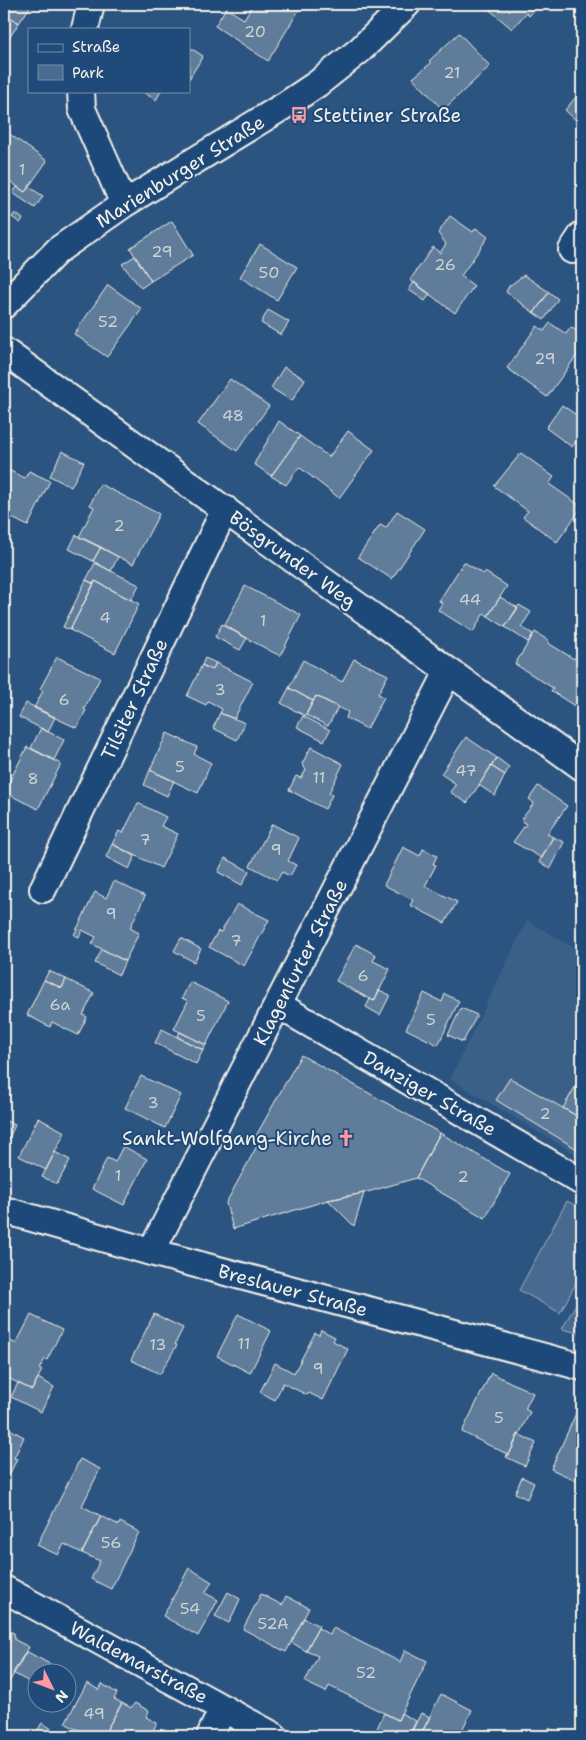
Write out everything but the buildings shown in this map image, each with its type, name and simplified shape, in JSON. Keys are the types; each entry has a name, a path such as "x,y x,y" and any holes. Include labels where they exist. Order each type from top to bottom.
{"street":[{"path":"85,28 92,4"},
{"name":"Marienburger Straße","path":"4,304 58,250 124,204 317,84 360,50 407,4"},
{"path":"81,92 82,109 124,204"},
{"name":"Bösgrunder Weg","path":"4,351 582,767"},
{"name":"Tilsiter Straße","path":"43,889 225,509"},
{"name":"Klagenfurter Straße","path":"151,1252 448,672"},
{"name":"Danziger Straße","path":"278,1005 582,1182"},
{"name":"Breslauer Straße","path":"4,1210 151,1252 582,1367"},
{"name":"Waldemarstraße","path":"4,1589 274,1736"},
{"path":"210,1736 223,1708"}],"shaded area":[{"path":"527,920 582,953 582,1158 450,1079"}],"green space":[{"path":"567,1201 582,1209 582,1272 560,1313 519,1290"},
{"path":"582,1293 582,1334 562,1329"}],"place":[{"name":"Stettiner Straße","path":"299,115"},
{"name":"Sankt-Wolfgang-Kirche","path":"346,1138"}]}
